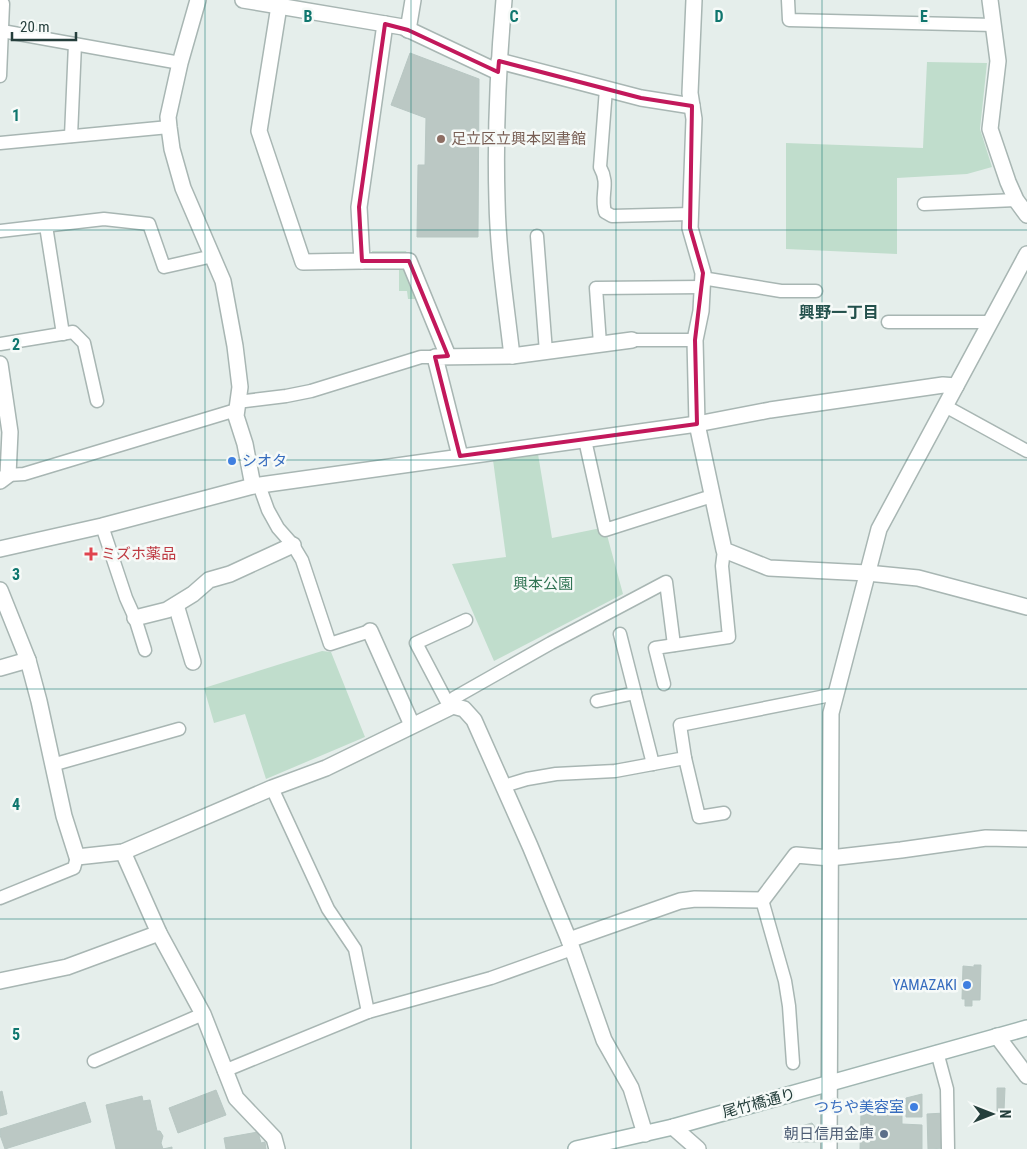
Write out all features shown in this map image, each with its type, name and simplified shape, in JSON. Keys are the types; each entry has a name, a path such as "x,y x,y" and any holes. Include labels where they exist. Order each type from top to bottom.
{"street":[{"path":"198,0 180,63 168,117 169,128 172,149 183,188 223,281 235,346 240,387 236,416 256,485"},
{"path":"243,0 385,24 408,30 498,67 641,98 692,106"},
{"path":"408,30 413,0"},
{"path":"504,0 498,67 497,201 500,251 512,356"},
{"path":"694,0 690,93 694,119 690,228 703,273 701,311 695,340 697,424 724,550 768,568 867,573 918,578 1027,607"},
{"path":"990,0 998,61 990,130 1008,182 1016,200 1027,215"},
{"path":"279,6 259,131 303,262 409,261 441,357 460,456"},
{"path":"362,262 359,207 385,24"},
{"path":"829,1149 831,713 879,529 1027,254"},
{"path":"441,357 512,356 632,340"},
{"path":"0,364 10,432 4,442 4,478"},
{"path":"0,549 102,526 256,485 697,424 789,407 943,384 956,386"},
{"path":"135,618 168,610 193,594 209,580 230,574 293,545"},
{"path":"0,590 28,660 64,816 77,857 123,852 272,788 326,768 453,706 464,709 474,720 571,944 604,1040 631,1088 644,1134"},
{"path":"176,605 193,662"},
{"path":"370,632 412,725"},
{"path":"0,668 28,660"},
{"path":"571,944 680,901 695,899 762,900 796,855 830,858 986,838 1027,839"},
{"path":"123,852 159,933 203,1014 236,1098 274,1138 277,1149"},
{"path":"0,981 67,967 159,933"},
{"name":"尾竹橋通り","path":"576,1149 673,1127 1027,1028"},
{"path":"997,1036 1027,1076"},
{"path":"673,1127 698,1149"}],"lane":[{"path":"788,0 789,20 994,25"},
{"path":"0,3 3,4 0,76"},
{"path":"2,31 180,63"},
{"path":"71,136 76,44"},
{"path":"606,89 600,167 605,177 603,205 605,212 612,216 691,214"},
{"path":"0,143 169,128"},
{"path":"924,204 1016,200"},
{"path":"0,231 104,219 149,224 164,267 213,256"},
{"path":"46,226 63,334"},
{"path":"537,236 546,352"},
{"path":"600,344 596,288 702,283 781,291 816,291"},
{"path":"888,322 991,322"},
{"path":"0,344 73,332 84,342 98,401"},
{"path":"632,340 695,340"},
{"path":"4,478 24,474 237,406 303,392 421,357 441,357"},
{"path":"945,406 1027,451"},
{"path":"585,440 605,530 712,496"},
{"path":"256,485 278,528 293,545 302,560 330,644 370,632"},
{"path":"102,526 146,650"},
{"path":"664,684 655,648 730,637 722,566 724,550"},
{"path":"453,706 454,698 666,582 674,645"},
{"path":"453,706 446,700 416,643 466,620"},
{"path":"620,634 653,764"},
{"path":"597,701 635,693"},
{"path":"724,813 699,817 685,758 680,725 836,694"},
{"path":"52,765 179,729"},
{"path":"504,786 527,779 556,774 615,771 685,758"},
{"path":"272,788 328,908 355,949 368,1012"},
{"path":"0,898 74,868 77,857"},
{"path":"762,900 785,981 793,1063"},
{"path":"224,1071 368,1012 492,978 571,944"},
{"path":"94,1060 203,1014"},
{"path":"936,1052 947,1089 948,1149"}],"highlighted area":[{"path":"385,24 408,30 498,72 499,61 641,98 692,106 690,228 703,273 695,340 697,424 460,456 435,357 448,356 409,261 362,261 359,207"}],"green space":[{"path":"927,62 987,63 980,129 992,167 967,174 897,178 897,254 786,249 786,143 923,148"},
{"path":"372,251 406,251 428,299 408,299 407,291 399,291 399,269 372,269"},
{"name":"興本公園","path":"538,454 552,538 601,528 607,535 623,594 494,661 452,564 506,557 493,460"},
{"path":"322,651 331,652 365,737 266,779 245,714 214,723 204,688"}],"building":[{"path":"410,53 479,79 478,237 417,237 418,165 425,165 426,118 391,105"},
{"path":"974,965 981,965 980,1000 972,1000 972,1006 965,1006 965,999 962,999 963,966 974,967"},
{"path":"997,1088 1005,1088 1004,1111 997,1111"},
{"path":"216,1090 226,1115 178,1133 169,1108"},
{"path":"2,1091 7,1114 0,1116 0,1092"},
{"path":"922,1094 922,1117 906,1117 906,1098"},
{"path":"142,1096 143,1101 150,1100 157,1131 160,1131 163,1136 161,1143 163,1149 116,1149 106,1105"},
{"path":"85,1102 91,1122 5,1149 0,1129"},
{"path":"902,1102 902,1124 922,1125 922,1149 860,1149 861,1112"},
{"path":"945,1113 945,1148 928,1149 927,1114"},
{"path":"812,1123 820,1133 820,1142 790,1142 790,1129"},
{"path":"258,1132 261,1143 265,1142 266,1149 226,1149 224,1138"}],"place":[{"name":"足立区立興本図書館","path":"441,139"},
{"name":"シオタ","path":"232,461"},
{"name":"ミズホ薬品","path":"91,554"},
{"name":"YAMAZAKI","path":"967,985"},
{"name":"つちや美容室","path":"914,1107"},
{"name":"朝日信用金庫","path":"884,1134"}],"district":[{"name":"興野一丁目","path":"839,312"}]}
